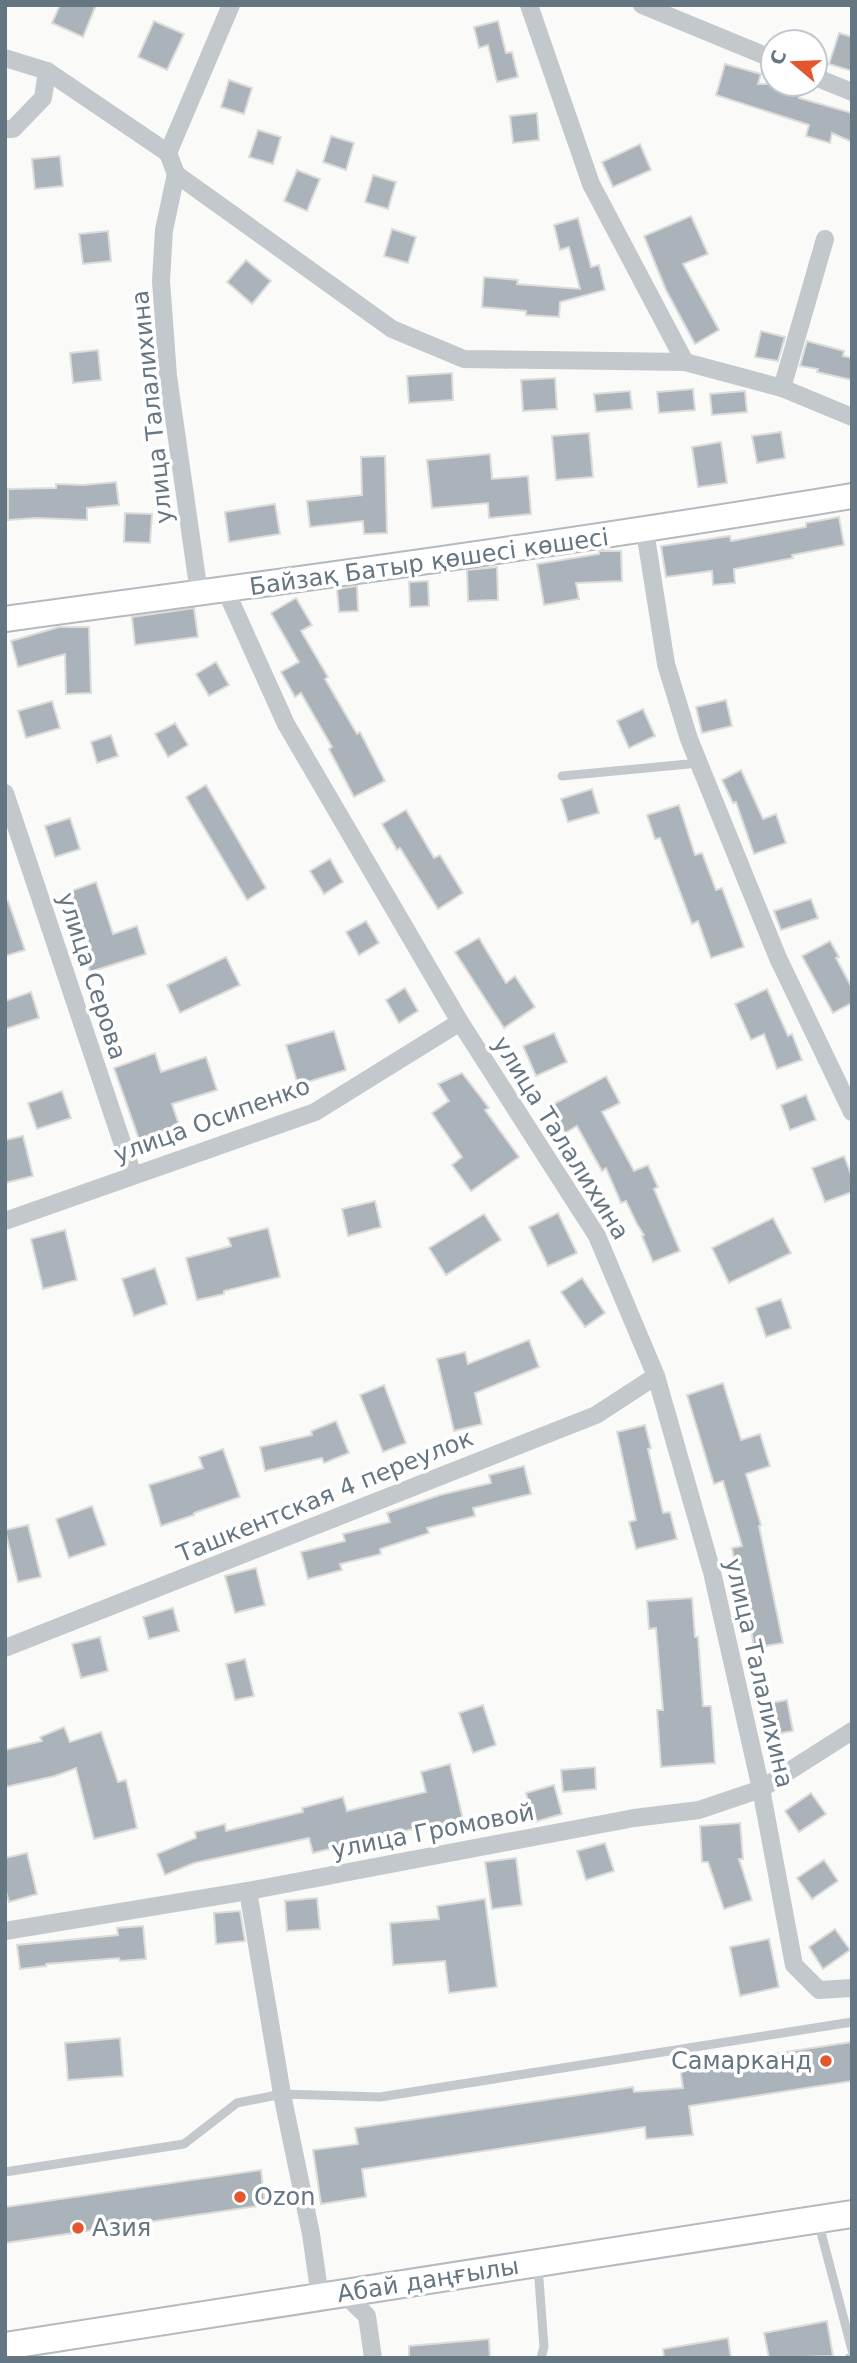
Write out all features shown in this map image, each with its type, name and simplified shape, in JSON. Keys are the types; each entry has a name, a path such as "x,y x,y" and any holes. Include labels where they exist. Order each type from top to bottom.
{"main road":[{"name":"Байзақ Батыр қөшесі көшесі","path":"5,619 226,591 645,531 852,496"},
{"name":"Абай даңғылы","path":"5,2346 852,2214"}],"street":[{"path":"168,153 231,5"},
{"path":"642,5 759,53"},
{"path":"533,6 591,184 685,362"},
{"path":"5,58 47,71 168,153 176,174 392,329 464,359 685,362 782,388 852,417"},
{"path":"5,130 13,129 43,98 47,71"},
{"path":"829,83 852,92"},
{"name":"улица Талалихина","path":"176,174 164,230 161,281 168,376 199,593"},
{"path":"782,388 825,239"},
{"path":"645,531 666,664 699,763 778,958 852,1112"},
{"name":"улица Талалихина","path":"226,591 286,724 460,1022 597,1237 656,1376 712,1572 761,1789 794,1965 820,1990 852,1988"},
{"name":"улица Серова","path":"5,793 133,1175"},
{"name":"улица Осипенко","path":"5,1222 315,1112 460,1022"},
{"name":"Ташкентская 4 переулок","path":"5,1648 596,1415 656,1376"},
{"name":"улица Громовой","path":"5,1931 248,1891 634,1818 699,1810 761,1789 852,1731"},
{"path":"248,1891 282,2094 311,2234 332,2295 367,2316 373,2358"}],"lane":[{"path":"562,776 699,763"},
{"path":"5,2172 184,2144 237,2104 282,2094 380,2097 852,2022"},
{"path":"818,2219 852,2350"},
{"path":"537,2263 544,2347 541,2358"}],"building":[{"path":"60,5 96,5 83,37 52,23"},
{"path":"154,21 184,34 167,70 138,57"},
{"path":"498,21 506,53 512,52 518,77 497,82 488,45 479,48 474,27"},
{"path":"839,33 852,37 852,71 829,64"},
{"path":"725,64 759,73 759,98 799,98 852,113 852,142 832,133 830,143 806,136 809,125 716,95"},
{"path":"229,80 252,88 244,114 221,107"},
{"path":"537,113 539,140 513,143 510,116"},
{"path":"258,130 281,137 273,164 249,157"},
{"path":"331,136 354,143 346,170 323,162"},
{"path":"640,144 651,170 613,187 602,162"},
{"path":"60,156 63,186 35,189 32,159"},
{"path":"297,170 320,179 307,211 284,201"},
{"path":"373,175 396,182 388,209 365,202"},
{"path":"691,216 708,254 683,264 719,330 695,344 666,290 644,236"},
{"path":"578,218 591,267 599,265 605,290 560,302 559,317 526,315 526,311 482,307 484,277 518,280 517,284 580,289 569,247 560,250 554,225"},
{"path":"392,229 416,237 408,263 384,256"},
{"path":"108,231 111,261 83,264 79,234"},
{"path":"246,260 271,281 252,304 227,282"},
{"path":"761,331 785,337 778,361 755,357"},
{"path":"807,341 844,351 843,356 852,358 852,380 800,366"},
{"path":"98,350 101,380 73,383 70,353"},
{"path":"452,373 453,400 409,403 407,376"},
{"path":"555,378 557,409 523,411 521,380"},
{"path":"693,389 695,410 659,413 657,392"},
{"path":"630,391 632,409 596,412 594,394"},
{"path":"745,391 747,412 712,415 710,394"},
{"path":"781,432 785,458 757,463 752,436"},
{"path":"589,433 593,477 556,480 552,436"},
{"path":"721,442 727,483 698,487 692,447"},
{"path":"490,454 492,479 528,476 531,514 489,518 488,503 432,508 427,460"},
{"path":"385,456 387,533 364,534 363,521 310,527 307,501 362,495 361,457"},
{"path":"116,482 119,505 87,508 87,520 8,520 8,489 56,488 56,484"},
{"path":"275,504 280,534 229,542 225,512"},
{"path":"125,513 152,514 150,543 124,542"},
{"path":"839,517 844,545 734,569 735,583 713,585 712,571 666,577 661,546 730,536 731,541 806,527 806,523"},
{"path":"599,551 621,551 622,581 576,583 579,599 544,605 537,564 599,554"},
{"path":"497,567 498,600 468,601 467,570"},
{"path":"428,581 429,606 410,607 409,582"},
{"path":"357,586 358,611 339,612 337,589"},
{"path":"296,598 312,625 301,631 328,677 325,679 357,734 360,732 385,781 354,797 329,749 332,747 301,693 295,697 281,672 299,662 271,613"},
{"path":"194,608 198,637 135,645 132,617"},
{"path":"59,627 89,627 91,693 66,694 65,654 18,667 11,641"},
{"path":"216,662 229,685 209,696 196,674"},
{"path":"726,700 732,726 702,733 696,707"},
{"path":"52,701 60,728 26,738 18,711"},
{"path":"643,709 655,736 629,748 617,721"},
{"path":"175,723 188,745 168,757 155,734"},
{"path":"111,735 118,756 97,763 91,742"},
{"path":"741,770 763,819 776,814 786,843 754,854 736,802 733,803 722,780"},
{"path":"206,785 266,888 247,900 186,797"},
{"path":"592,789 599,813 568,822 561,799"},
{"path":"679,805 695,855 702,853 716,890 722,888 744,947 711,958 698,921 692,924 660,838 655,839 647,815"},
{"path":"406,810 434,858 440,855 463,893 438,909 382,824"},
{"path":"70,818 80,849 55,857 45,826"},
{"path":"330,859 343,882 324,894 310,871"},
{"path":"96,882 113,934 137,926 146,954 90,972 81,945 88,942 71,891"},
{"path":"811,899 818,918 781,930 774,911"},
{"path":"5,901 8,901 25,950 5,956"},
{"path":"366,921 379,943 359,955 346,932"},
{"path":"479,938 506,983 515,976 535,1007 504,1028 455,952"},
{"path":"830,941 852,988 852,1003 833,1013 802,956"},
{"path":"226,957 240,985 180,1013 167,985"},
{"path":"405,988 418,1011 399,1023 386,1000"},
{"path":"767,989 788,1036 792,1034 802,1060 777,1069 764,1034 751,1040 735,1004"},
{"path":"31,992 39,1018 5,1029 5,1001"},
{"path":"334,1031 346,1070 298,1085 286,1045"},
{"path":"554,1033 567,1062 536,1076 523,1046"},
{"path":"155,1053 161,1072 206,1057 217,1090 172,1104 180,1128 140,1142 114,1068"},
{"path":"462,1073 489,1108 485,1110 519,1157 471,1191 452,1165 462,1157 432,1113 449,1101 438,1084"},
{"path":"606,1076 620,1103 602,1112 634,1171 648,1165 658,1187 654,1189 680,1251 653,1262 642,1236 644,1235 626,1201 621,1203 606,1168 602,1171 577,1126 565,1133 550,1106"},
{"path":"62,1091 71,1118 37,1129 28,1103"},
{"path":"806,1095 816,1120 790,1130 781,1105"},
{"path":"23,1136 33,1176 5,1183 5,1140"},
{"path":"844,1156 852,1177 852,1192 825,1202 812,1168"},
{"path":"375,1201 381,1227 348,1236 342,1209"},
{"path":"558,1213 577,1253 548,1266 529,1227"},
{"path":"484,1214 501,1240 446,1275 429,1248"},
{"path":"773,1218 791,1253 729,1283 712,1248"},
{"path":"268,1228 280,1277 197,1300 186,1258 231,1246 228,1238"},
{"path":"65,1230 77,1280 43,1289 31,1239"},
{"path":"155,1268 167,1304 134,1316 122,1279"},
{"path":"582,1278 605,1313 585,1327 561,1292"},
{"path":"781,1299 791,1328 766,1337 756,1308"},
{"path":"529,1340 539,1367 475,1393 482,1424 454,1431 437,1359 465,1352 468,1364"},
{"path":"723,1383 741,1440 760,1434 770,1466 746,1474 761,1525 759,1526 783,1643 754,1648 746,1596 741,1597 732,1548 742,1546 723,1481 714,1484 687,1395"},
{"path":"384,1385 406,1443 383,1452 360,1395"},
{"path":"336,1421 349,1453 324,1463 322,1458 265,1471 260,1447 312,1435 311,1431"},
{"path":"645,1425 663,1513 670,1512 677,1539 636,1549 629,1522 636,1520 617,1432"},
{"path":"223,1449 240,1497 161,1526 149,1485 203,1468 199,1457"},
{"path":"524,1466 531,1494 473,1508 475,1516 427,1528 429,1533 380,1549 381,1554 340,1564 342,1570 308,1579 301,1552 345,1541 343,1534 390,1522 387,1513 440,1495 491,1483 489,1475"},
{"path":"92,1506 106,1545 69,1558 56,1519"},
{"path":"28,1525 41,1577 18,1582 5,1530"},
{"path":"256,1568 265,1605 235,1613 225,1576"},
{"path":"692,1598 703,1706 711,1706 715,1763 661,1767 657,1710 663,1710 656,1628 649,1629 647,1601"},
{"path":"173,1608 179,1631 149,1639 143,1617"},
{"path":"100,1637 108,1671 81,1678 72,1644"},
{"path":"245,1659 254,1696 235,1700 226,1664"},
{"path":"787,1700 793,1731 764,1736 759,1705"},
{"path":"483,1705 496,1745 473,1753 459,1713"},
{"path":"64,1727 70,1742 101,1732 118,1782 126,1780 137,1828 94,1839 76,1768 55,1776 5,1787 5,1750 42,1741 40,1737"},
{"path":"450,1764 465,1828 436,1835 434,1824 313,1853 309,1838 194,1863 165,1875 157,1854 196,1838 195,1832 225,1824 226,1831 303,1812 302,1808 343,1797 347,1811 426,1792 421,1772"},
{"path":"595,1767 596,1789 563,1792 561,1770"},
{"path":"554,1785 562,1814 534,1822 526,1793"},
{"path":"811,1793 826,1814 799,1832 785,1811"},
{"path":"740,1823 743,1859 739,1859 752,1900 724,1909 708,1862 702,1862 700,1826"},
{"path":"605,1843 614,1871 586,1880 577,1851"},
{"path":"27,1853 37,1894 9,1902 5,1888 5,1858"},
{"path":"516,1858 522,1905 492,1909 485,1862"},
{"path":"824,1860 838,1881 812,1899 797,1878"},
{"path":"317,1898 320,1929 287,1931 285,1901"},
{"path":"485,1899 497,1987 449,1993 445,1961 393,1965 390,1923 439,1919 437,1906"},
{"path":"240,1911 245,1941 216,1944 214,1913"},
{"path":"143,1926 146,1959 120,1961 119,1958 20,1969 17,1945 118,1935 117,1928"},
{"path":"835,1929 850,1950 823,1969 809,1947"},
{"path":"769,1939 779,1987 740,1996 730,1947"},
{"path":"120,2038 123,2076 68,2080 65,2043"},
{"path":"852,2042 852,2081 689,2106 693,2135 646,2139 645,2127 362,2169 366,2197 321,2204 313,2150 358,2144 355,2128 633,2087 634,2092 683,2088 680,2068"},
{"path":"261,2170 265,2205 5,2243 5,2207"},
{"path":"827,2321 833,2356 769,2358 764,2333"},
{"path":"728,2338 731,2358 664,2358 663,2349"},
{"path":"489,2339 490,2358 409,2358 409,2346"}],"place":[{"name":"Самарканд","path":"826,2061"},
{"name":"Ozon","path":"240,2197"},
{"name":"Азия","path":"78,2228"}]}
